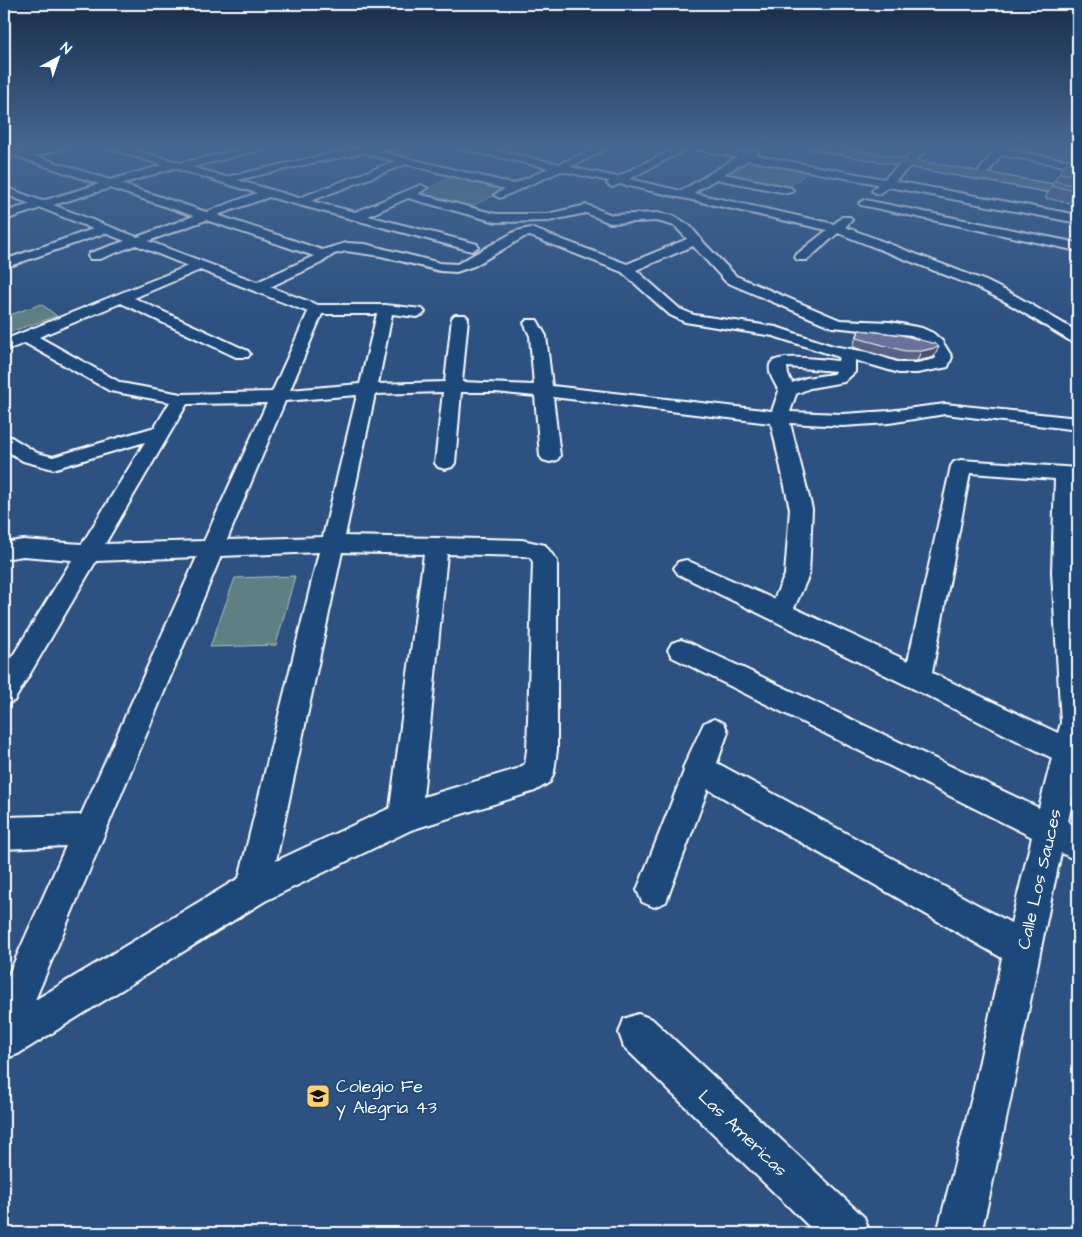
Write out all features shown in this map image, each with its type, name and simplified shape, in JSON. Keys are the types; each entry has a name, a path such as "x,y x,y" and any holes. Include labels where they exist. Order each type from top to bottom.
{"street":[{"path":"36,203 316,310 386,309 417,312"},
{"path":"4,216 49,203"},
{"path":"166,203 322,254"},
{"path":"95,256 241,203"},
{"path":"303,203 472,247"},
{"path":"357,216 387,203"},
{"path":"438,203 496,218 548,217 587,209 610,219 657,217 670,219 679,223 726,274 742,285 837,324 850,327 897,328 919,332 936,344 944,357 942,363 917,368 899,368 847,360 783,362 778,364 779,375 788,391"},
{"path":"468,211 485,203"},
{"path":"548,217 575,203"},
{"path":"721,203 837,228 981,284 1012,299 1078,339"},
{"path":"758,211 769,203"},
{"path":"802,257 865,203 1066,228"},
{"path":"968,203 1066,228 1078,247"},
{"path":"1066,228 1078,203"},
{"path":"4,264 104,229"},
{"path":"257,288 316,260 322,254 354,246 442,267 456,268 520,234 531,232 627,269 675,312 690,320 776,332 830,350 847,360"},
{"path":"627,269 696,240"},
{"path":"4,346 199,266"},
{"path":"122,298 242,354"},
{"path":"253,889 386,309"},
{"path":"4,1028 316,310"},
{"path":"445,463 460,318"},
{"path":"532,323 538,336 550,456"},
{"path":"26,337 116,386 181,399 278,397 367,390 494,387 779,417 843,420 889,417 945,409 1078,424"},
{"path":"780,612 797,575 800,509 779,417 788,391 806,383 838,378 846,372 847,360"},
{"path":"4,693 181,399"},
{"path":"4,441 30,457 53,463 162,431"},
{"path":"918,678 961,466 1071,474"},
{"name":"Calle Los Sauces","path":"958,1233 993,1093 1022,950 1075,723 1064,572 1071,474"},
{"path":"4,551 23,548 88,553 212,550 332,544 522,548 537,551 545,561 542,750 539,772 524,781 405,818 253,889 4,1040"},
{"path":"405,818 436,546"},
{"path":"686,568 918,678 1068,752"},
{"path":"681,650 1078,845"},
{"path":"654,890 698,768 714,732"},
{"path":"698,768 1022,950"},
{"path":"4,833 91,830"},
{"name":"Las Americas","path":"638,1033 848,1233"}],"green space":[{"path":"448,203 479,203 468,208"},
{"path":"41,304 57,316 4,334 4,317"},
{"path":"295,576 276,645 210,647 235,578"}],"building":[{"path":"859,330 901,335 936,344 939,347 921,351 905,351 857,338"}],"place":[{"name":"Colegio Fe y Alegria 43","path":"318,1096"}]}
